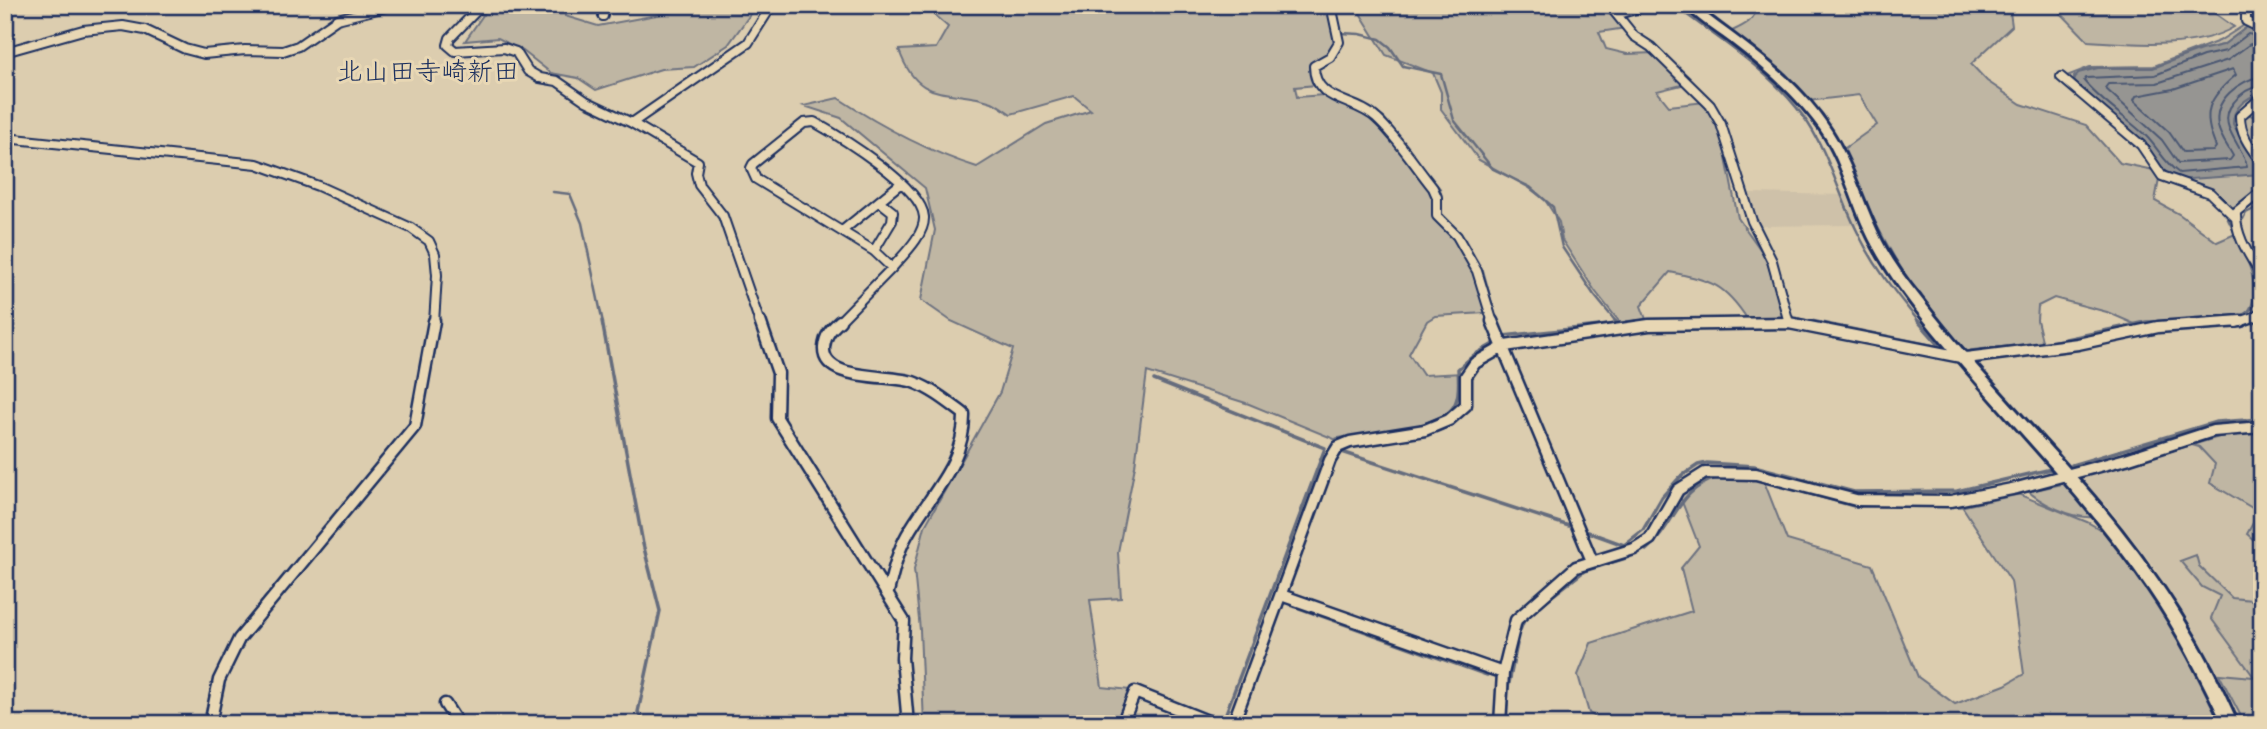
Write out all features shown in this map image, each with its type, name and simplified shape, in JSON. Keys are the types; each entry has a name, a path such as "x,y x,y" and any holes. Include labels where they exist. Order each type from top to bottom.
{"street":[{"path":"5,52 83,30 123,26 145,30 185,49 204,54 245,50 283,51 298,46 337,19 394,5"},
{"path":"482,5 450,38 448,45 455,51 504,48 516,52 528,71 540,78 557,81 698,162 696,173 699,185 723,216 778,373 777,418 904,621 902,658 908,724"},
{"path":"603,16 605,5"},
{"path":"632,123 748,43 772,5"},
{"path":"1331,5 1339,42 1330,57 1314,66 1317,85 1328,96 1376,117 1429,180 1437,197 1437,216 1457,236 1484,287 1489,316 1505,346 1592,561"},
{"path":"1609,5 1619,14 1634,36 1651,47 1710,105 1721,124 1752,220 1772,261 1789,323"},
{"path":"1619,14 1648,5"},
{"path":"1688,5 1782,79 1816,117 1839,153 1881,249 1926,314 2067,474 2144,570 2191,646 2231,724"},
{"path":"2246,5 2246,21 2262,29"},
{"path":"2061,77 2141,145 2162,176 2210,193 2235,217 2242,239 2262,276"},
{"path":"2262,97 2240,116 2240,126 2262,163"},
{"path":"888,592 900,549 962,447 967,428 964,414 947,400 912,381 894,376 839,372 826,362 823,353 827,334 893,268 924,223 923,215 915,200 867,152 814,122 804,123 753,164 751,169 756,179 874,251 893,268"},
{"path":"5,138 257,164 289,173 400,224 429,241 434,252 438,300 415,426 239,639 223,666 214,693 210,724"},
{"path":"842,231 900,184"},
{"path":"2235,217 2236,212 2261,195"},
{"path":"874,251 892,221 894,212 879,201"},
{"path":"1233,724 1330,460 1338,447 1350,442 1424,430 1449,420 1466,405 1466,376 1475,363 1505,346 1649,325 1789,323 1966,358 2078,344 2158,327 2235,323 2257,316 2262,310"},
{"path":"1500,724 1503,673 1516,620 1576,567 1634,549 1650,539 1678,491 1705,473 1756,474 1856,500 1951,501 2018,488 2126,459 2213,431 2262,427"},
{"path":"1281,595 1503,673"},
{"path":"1126,724 1126,714 1135,692 1215,724"},
{"path":"445,704 458,724"}],"shaded area":[{"path":"490,5 566,5 565,16 598,26 710,5 757,5 728,45 694,67 661,69 596,90 578,78 551,73 523,51 498,38 465,41"},
{"path":"941,5 1328,5 1337,42 1329,55 1311,67 1316,85 1295,87 1297,97 1324,95 1362,111 1386,129 1435,196 1432,209 1435,217 1454,237 1477,276 1485,313 1435,316 1427,321 1409,354 1423,375 1463,373 1463,401 1458,411 1437,422 1413,429 1339,441 1249,404 1147,372 1135,466 1118,552 1121,598 1090,600 1102,687 1131,690 1122,724 924,724 914,569 925,526 1000,392 1013,349 951,321 921,300 935,230 925,188 841,118 804,106 838,98 905,137 940,154 977,167 1046,124 1091,110 1074,96 1011,114 992,102 926,88 907,68 899,50 936,48 948,27 933,14"},
{"path":"1355,5 1605,5 1626,28 1599,32 1606,49 1627,54 1655,53 1686,84 1657,91 1669,106 1705,102 1721,133 1738,218 1765,256 1785,317 1748,320 1732,298 1716,286 1707,281 1670,272 1641,306 1647,322 1622,325 1595,291 1562,240 1559,222 1545,200 1528,187 1479,160 1441,109 1441,92 1433,73 1386,55"},
{"path":"1757,5 2009,5 2012,26 1971,64 1987,81 2021,104 2086,125 2120,163 2158,171 2155,162 2064,77 2090,67 2154,66 2219,41 2246,24 2262,30 2247,27 2223,45 2201,50 2153,68 2090,69 2074,76 2074,81 2151,151 2166,174 2261,173 2233,124 2233,118 2238,107 2262,91 2262,94 2240,112 2238,120 2243,135 2261,165 2262,187 2235,210 2228,209 2221,202 2160,174 2155,201 2179,214 2217,242 2235,234 2253,279 2253,301 2249,310 2241,318 2139,326 2107,312 2054,298 2038,306 2037,320 2043,345 1969,353 1928,308 1895,258 1867,206 1842,150 1877,125 1859,95 1808,101 1786,74 1730,32 1751,19"},
{"path":"2050,5 2203,5 2234,27 2201,39 2163,44 2088,41"},
{"path":"2248,114 2262,120 2262,158 2247,136 2242,119"},
{"path":"1747,193 1847,195 1859,225 1757,226"},
{"path":"2262,430 2262,547 2247,534 2259,512 2210,483 2215,464 2199,447 2185,443 2216,434"},
{"path":"2185,443 2199,447 2215,464 2210,484 2259,512 2247,534 2262,547 2262,601 2232,598 2199,566 2202,587 2221,596 2211,618 2255,678 2219,674 2154,567 2111,511 2079,476"},
{"path":"1708,476 1763,479 1787,540 1872,565 1918,677 1955,704 2005,685 2024,674 2011,581 1960,503 2013,492 2087,522 2112,536 2166,613 2224,724 1607,724 1589,713 1578,675 1591,643 1692,611 1681,568 1699,546 1679,494"},
{"path":"2064,480 2093,517 2057,509 2025,488"},
{"path":"2196,555 2199,566 2232,598 2262,601 2262,724 2245,724 2219,674 2254,677 2211,618 2220,596 2202,587 2180,561"}],"water":[{"path":"2247,27 2262,31 2262,91 2238,107 2233,124 2261,174 2176,180 2165,171 2143,142 2092,100 2074,81 2078,73 2098,68 2153,68 2201,50 2223,45"}],"waterway":[{"path":"1674,5 1759,69 1790,99 1812,129 1863,244 1885,279 1920,323"},
{"path":"2253,5 2254,21 2257,22"},
{"path":"1341,33 1380,39 1390,47 1403,66 1441,74 1454,120 1493,169 1530,187 1553,207 1562,247 1594,295 1617,323"},
{"path":"1318,73 1317,70 1333,59"},
{"path":"1370,109 1384,118 1440,189 1442,215 1465,239"},
{"path":"553,192 570,194 582,223 603,323"},
{"path":"2243,219 2246,213 2262,205"},
{"path":"2224,211 2260,284 2260,295 2256,304 2239,317"},
{"path":"1483,271 1497,322"},
{"path":"1635,321 1627,322 1650,319 1779,318"},
{"path":"1796,318 1819,323"},
{"path":"602,321 643,544 660,611 638,712 647,724"},
{"path":"1811,321 1940,347"},
{"path":"1918,321 1942,348"},
{"path":"1971,351 2047,343 2146,322 2176,321 2143,323"},
{"path":"1503,336 1619,324"},
{"path":"1415,427 1438,419 1452,409 1458,394 1458,369 1474,355 1495,343"},
{"path":"1154,380 1325,448 1223,721"},
{"path":"2072,465 2216,422 2262,419"},
{"path":"1337,439 1376,433"},
{"path":"2141,459 2223,435"},
{"path":"1342,452 1569,526"},
{"path":"1588,532 1624,545 1643,530 1662,497 1680,477 1698,465 1707,463 1754,466 1854,492 1957,491 2051,469"},
{"path":"2081,476 2107,469"},
{"path":"1646,550 1664,530 1685,499 1694,490 1719,477"},
{"path":"1768,482 1854,506 1897,505"},
{"path":"2027,491 2063,483"},
{"path":"1947,506 1960,506 2017,494"},
{"path":"1539,606 1584,571 1629,557"},
{"path":"1291,605 1487,675"},
{"path":"1520,630 1524,620 1532,613"},
{"path":"1506,724 1508,688 1517,644"}],"district":[{"name":"北山田寺崎新田","path":"428,71"}]}
